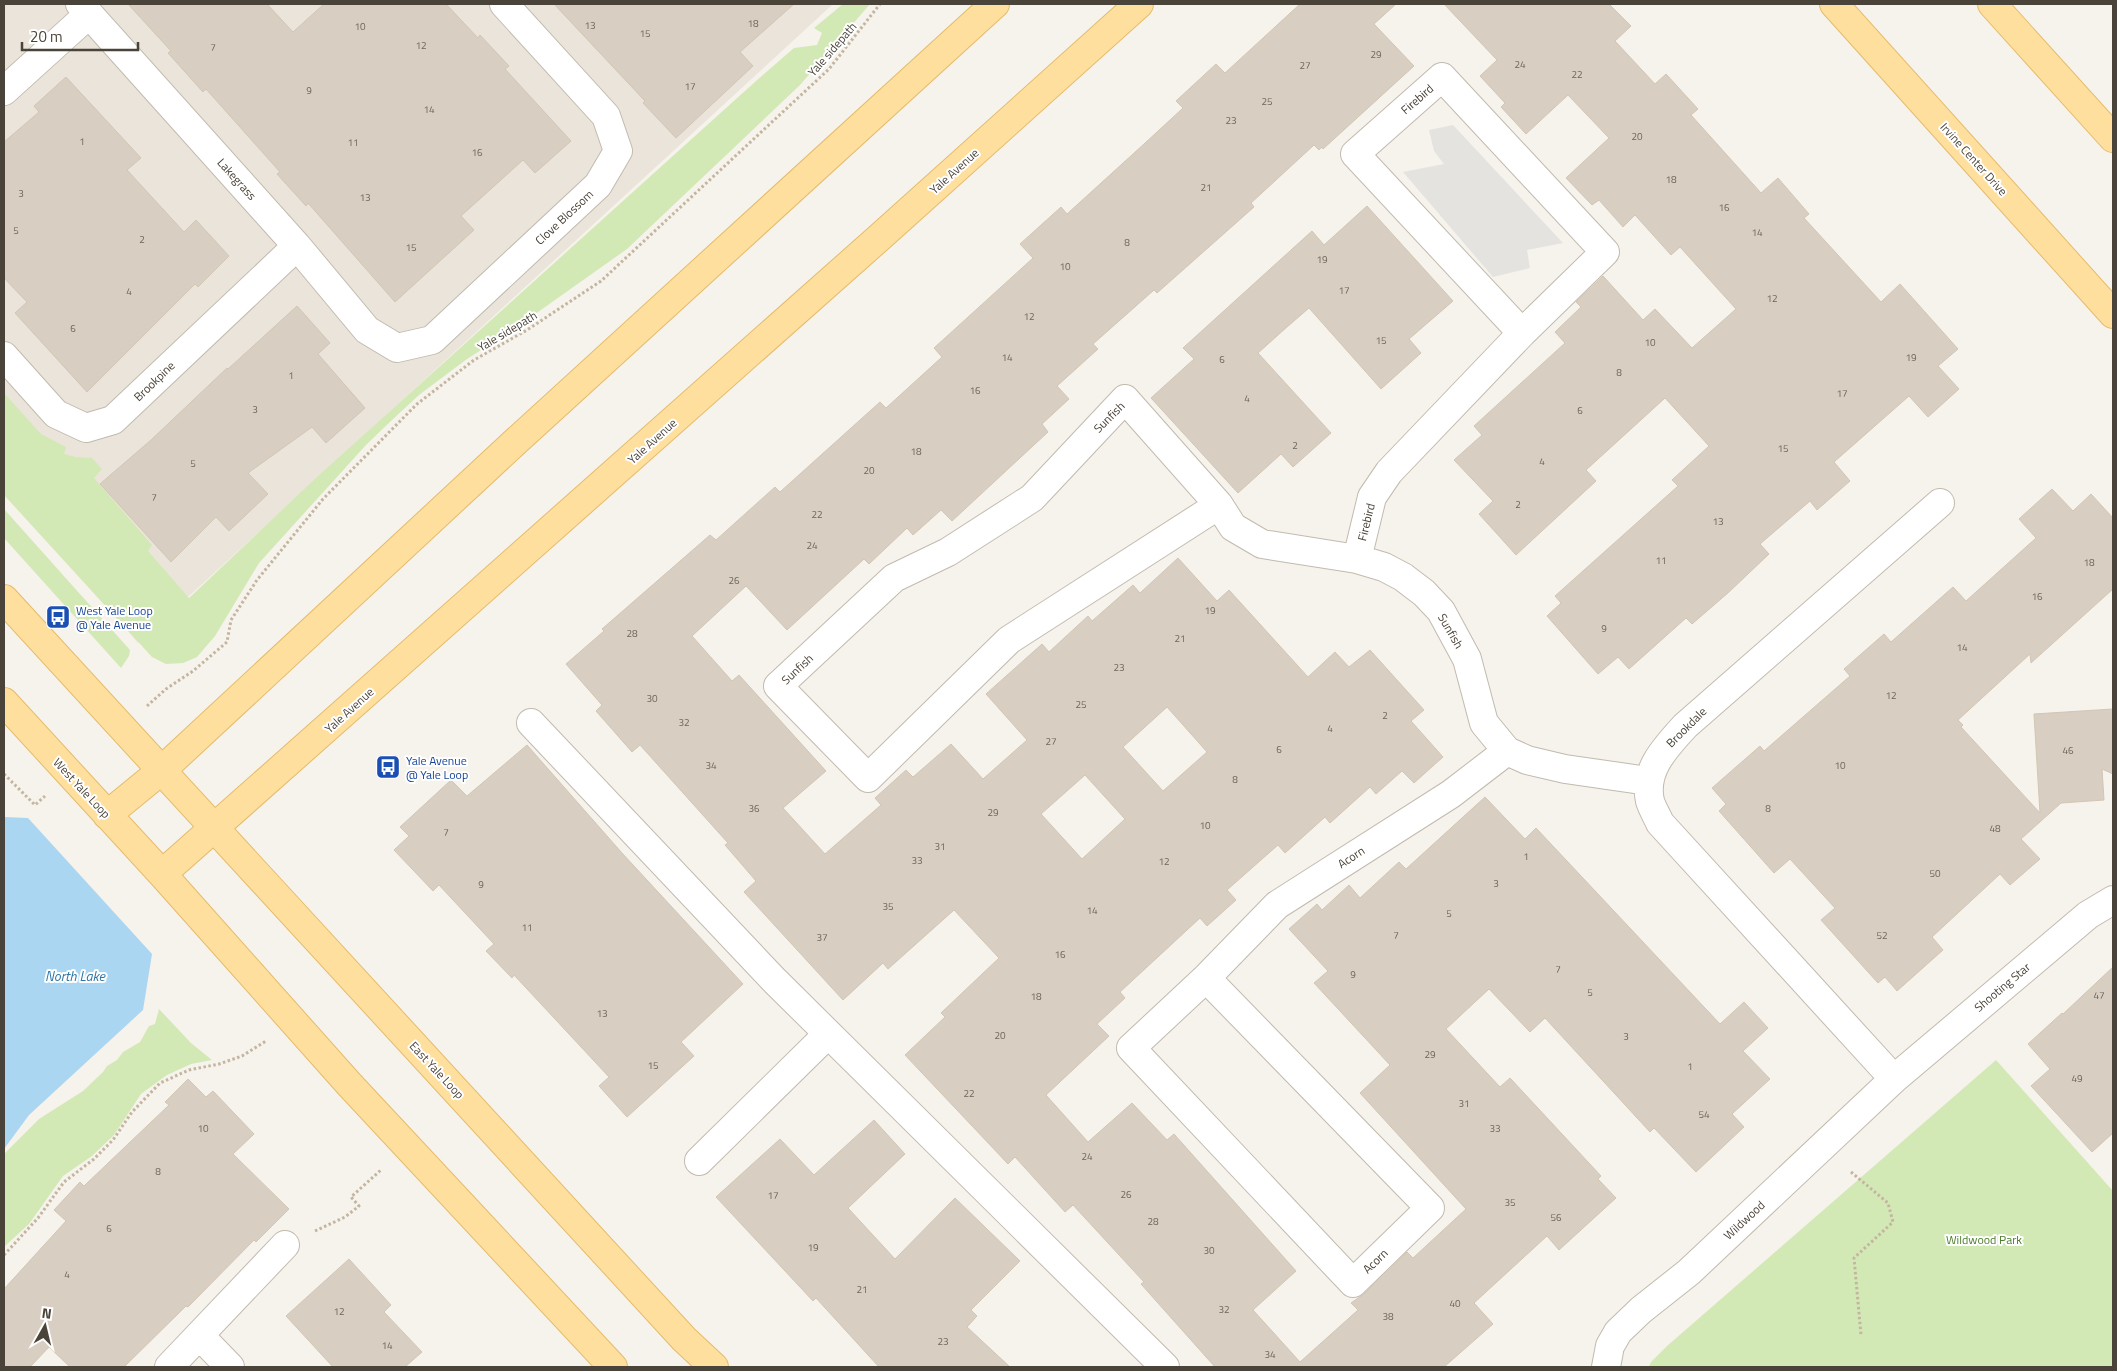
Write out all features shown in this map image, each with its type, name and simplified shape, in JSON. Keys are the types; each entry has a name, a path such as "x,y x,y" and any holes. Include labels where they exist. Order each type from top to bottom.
{"main road":[{"path":"108,815 162,770 514,443 995,4"},
{"name":"Yale Avenue","path":"162,874 881,236 1139,4"},
{"name":"Irvine Center Drive","path":"1834,4 2113,314"},
{"path":"1992,4 2113,138"},
{"path":"4,599 162,770"},
{"name":"West Yale Loop","path":"4,702 162,874"},
{"name":"East Yale Loop","path":"162,770 678,1332 714,1367"},
{"path":"162,874 293,1022 613,1367"}],"street":[{"name":"Clove Blossom","path":"397,348 432,340 598,185 618,151 606,116 504,4"},
{"name":"Lakegrass","path":"84,9 297,246 367,330 397,348"},
{"path":"4,91 84,9"},
{"name":"Firebird","path":"1357,559 1372,497 1389,472 1522,334 1605,252 1442,77 1355,154 1522,334"},
{"name":"Brookpine","path":"4,356 56,414 86,428 114,420 297,246"},
{"name":"Sunfish","path":"1219,505 1009,640 868,778 778,686 894,578 948,552 1032,498 1125,399 1219,505 1232,527 1262,544 1357,559 1384,567 1403,577 1424,593 1441,611 1467,658 1484,723 1507,751 1527,760 1565,770 1648,781"},
{"name":"Brookdale","path":"1648,781 1660,754 1685,726 1940,503"},
{"path":"531,723 768,974 1165,1367"},
{"name":"Acorn","path":"1206,978 1430,1208 1353,1283 1131,1048 1206,978 1277,905 1452,794 1507,751"},
{"path":"1648,781 1650,802 1660,822 1894,1079"},
{"name":"Shooting Star","path":"1894,1079 2088,914 2113,900"},
{"path":"698,1162 828,1034"},
{"name":"Wildwood","path":"1606,1367 1610,1346 1618,1332 1641,1310 1689,1272 1894,1079"},
{"path":"169,1367 286,1245"},
{"path":"200,1336 230,1367"}],"path":[{"name":"Yale sidepath","path":"166,689 193,671 227,642 231,620 257,580 323,499 417,404 474,360 527,330 601,281 829,69 880,4"},
{"path":"4,774 35,805"},
{"path":"4,1255 38,1218 64,1182 94,1159 113,1140 132,1112 160,1083 189,1070 219,1064 242,1056 293,1022"},
{"path":"1851,1172 1888,1203 1893,1222 1854,1258 1861,1335"},
{"path":"344,1217 359,1206 351,1197 364,1186"}],"shaded area":[{"path":"4,4 833,4 138,643 4,485"},
{"path":"1453,125 1563,243 1527,250 1530,268 1493,277 1403,172 1444,164 1434,151 1429,130"}],"green space":[{"path":"843,4 870,4 800,85 627,249 514,329 467,359 419,395 366,445 259,563 215,636 197,657 183,663 166,664 152,657 4,495 4,393 41,434 66,447 64,454 92,458 102,469 94,478 152,545 148,551 189,598 317,477 756,81 794,48 817,45 822,33 814,28"},
{"path":"4,509 130,650 129,656 121,668 4,538"},
{"path":"159,1009 191,1043 212,1060 191,1064 167,1075 141,1094 114,1135 92,1156 63,1176 29,1224 4,1247 4,1154 39,1119 83,1091 107,1066 117,1060 123,1052 140,1042 149,1026 155,1024"},
{"name":"Wildwood Park","path":"1996,1060 2113,1191 2113,1367 1649,1367 1651,1362 1667,1346"}],"water":[{"name":"North Lake","path":"4,817 28,818 152,954 143,1010 29,1115 4,1149"}],"building":[{"path":"128,4 267,4 293,32 324,4 446,4 478,38 480,35 509,66 505,69 571,141 535,173 523,160 461,216 474,230 395,302 308,203 306,206 277,174 280,172 206,89 203,92 168,53 171,51"},
{"path":"554,4 794,4 740,52 753,66 676,138 643,103 645,101"},
{"path":"1300,4 1396,4 1374,24 1414,66 1323,149 1322,147 1319,150 1314,145 1251,203 1254,207 1157,293 1154,290 1093,344 1098,349 1057,386 1069,399 1042,424 1048,432 952,521 941,510 913,535 907,528 869,564 864,559 787,630 746,586 692,636 732,681 739,675 826,771 783,808 825,854 881,805 875,798 906,770 913,777 951,744 983,779 1027,740 986,694 1042,644 1049,652 1088,616 1092,621 1133,585 1140,593 1178,558 1217,601 1229,590 1308,677 1335,652 1349,667 1370,650 1424,710 1411,721 1443,757 1414,783 1402,771 1376,794 1370,787 1330,823 1325,817 1285,853 1278,845 1227,890 1236,900 1207,926 1200,918 1120,992 1125,998 1097,1024 1109,1036 1046,1095 1088,1142 1132,1103 1167,1140 1174,1134 1296,1271 1253,1310 1300,1362 1358,1310 1351,1303 1364,1294 1407,1252 1413,1258 1466,1209 1360,1093 1390,1065 1314,983 1328,971 1289,929 1317,904 1322,910 1349,885 1360,898 1399,862 1406,869 1485,797 1525,839 1536,828 1720,1024 1744,1002 1768,1028 1743,1051 1770,1079 1732,1114 1744,1127 1696,1172 1654,1128 1650,1132 1545,1018 1530,1032 1489,989 1446,1029 1500,1087 1510,1078 1601,1176 1598,1179 1616,1198 1559,1250 1547,1236 1474,1303 1493,1324 1444,1367 1215,1367 1141,1284 1144,1282 1073,1205 1065,1212 1015,1157 1008,1164 905,1055 945,1017 941,1013 999,958 954,910 888,969 883,963 843,1000 744,892 756,881 725,845 728,843 640,745 632,752 596,711 602,705 566,664 604,631 602,629 710,535 716,540 775,487 780,492 880,402 886,408 942,357 934,348 1033,258 1020,244 1061,207 1067,214 1144,144 1183,108 1176,101 1216,64 1225,73","holes":["1167,707 1207,752 1163,791 1123,747","1085,775 1125,819 1082,859 1041,814"]},
{"path":"1444,4 1609,4 1631,26 1615,41 1655,84 1666,74 1698,109 1691,115 1761,193 1778,178 1809,214 1804,218 1881,302 1900,284 1958,349 1938,366 1959,389 1928,417 1909,396 1834,462 1850,481 1817,510 1810,501 1760,544 1769,554 1729,592 1692,624 1686,618 1629,669 1618,657 1598,674 1547,616 1561,603 1555,596 1678,486 1672,480 1709,446 1665,398 1586,470 1596,481 1516,555 1479,514 1493,501 1454,460 1482,435 1474,426 1565,343 1555,332 1581,307 1576,302 1603,276 1643,320 1655,309 1692,348 1736,309 1680,247 1671,255 1635,215 1623,227 1599,200 1592,205 1566,178 1609,138 1568,95 1526,134 1501,107 1505,103 1480,76 1497,60"},
{"path":"66,77 141,158 127,170 184,232 196,220 229,256 198,287 195,284 87,392 15,313 27,302 4,278 4,142 39,112 34,106"},
{"path":"1367,206 1453,301 1409,339 1421,353 1381,389 1309,308 1287,327 1258,353 1331,433 1293,467 1281,454 1238,493 1151,398 1194,359 1183,348 1312,231 1324,245"},
{"path":"297,306 330,343 318,354 365,408 326,443 312,427 248,473 268,494 229,531 216,517 171,562 100,484 151,440 227,368"},
{"path":"2052,489 2073,511 2091,494 2113,518 2113,589 2031,663 2030,654 1958,720 1963,725 1961,727 2040,813 2034,714 2113,709 2113,774 2102,769 2104,800 2061,803 2021,839 2040,859 2010,885 2000,874 1932,937 1943,950 1897,991 1885,977 1878,983 1821,920 1835,908 1790,859 1774,873 1719,811 1726,804 1712,788 1760,746 1764,751 1850,676 1844,669 1884,634 1891,642 1953,587 1966,601 2036,538 2019,519"},
{"path":"527,745 622,853 743,984 681,1042 694,1056 627,1117 599,1086 609,1077 514,975 512,978 486,951 494,944 439,885 433,891 394,850 409,836 400,827 451,780 467,796"},
{"path":"2113,967 2113,1133 2092,1152 2031,1086 2050,1069 2028,1044"},
{"path":"188,1079 206,1097 213,1091 254,1134 233,1154 289,1209 256,1242 254,1240 188,1307 186,1306 124,1367 70,1367 49,1347 30,1367 4,1367 4,1289 66,1221 54,1210 80,1182 84,1186 169,1105 165,1102"},
{"path":"874,1120 905,1154 848,1208 895,1259 955,1198 1020,1261 971,1310 977,1316 967,1327 1010,1367 879,1367 816,1298 813,1301 716,1197 780,1139 814,1175"},
{"path":"349,1259 391,1305 384,1312 422,1352 405,1367 333,1367 286,1316"}],"place":[{"name":"West Yale Loop @ Yale Avenue","path":"58,617"},
{"name":"Yale Avenue @ Yale Loop","path":"388,767"}]}
